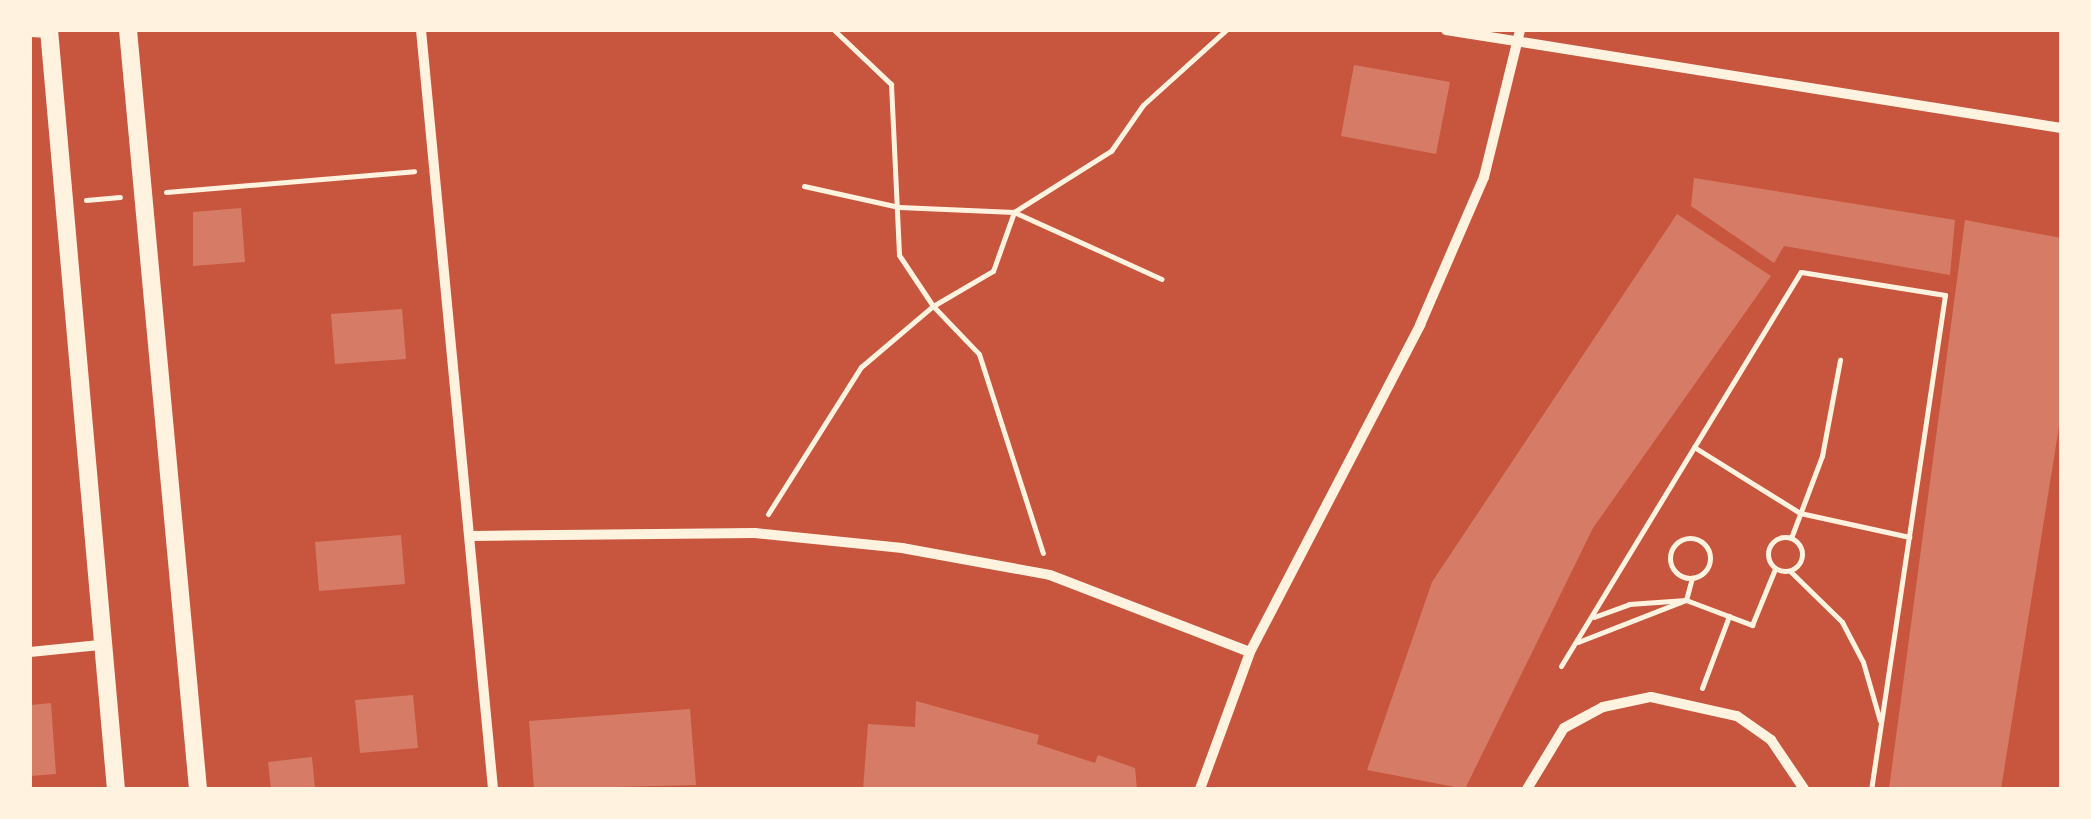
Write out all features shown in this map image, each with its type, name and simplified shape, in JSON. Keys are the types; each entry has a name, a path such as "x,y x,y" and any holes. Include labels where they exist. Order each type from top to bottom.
{"main road":[{"path":"128,30 198,789"},
{"path":"49,32 100,646 116,789"}],"street":[{"path":"421,30 493,789"},
{"path":"1446,30 1519,36 2061,128"},
{"path":"30,32 49,32"},
{"path":"1200,789 1250,652 1427,308 1484,178 1519,36"},
{"path":"472,536 755,534 902,548 1050,575 1250,652"},
{"path":"30,652 100,646"},
{"path":"1527,789 1564,728 1603,706 1650,697 1697,702 1737,716 1771,740 1804,789"}],"path":[{"path":"834,30 890,84 898,255 933,306 979,354 1050,575"},
{"path":"755,534 861,367 933,306 993,271 1014,212 1111,150 1143,105 1226,30"},
{"path":"64,202 435,169"},
{"path":"804,186 898,206 1014,212 1162,279"},
{"path":"1562,666 1802,272 1945,294 1871,789"},
{"path":"1791,538 1822,456 1840,360"},
{"path":"1694,447 1800,513 1908,538"},
{"path":"1686,600 1692,578 1707,568 1710,555 1704,544 1687,538 1670,557 1679,575 1692,578"},
{"path":"1591,618 1628,604 1686,600 1752,624 1775,568 1769,546 1791,538"},
{"path":"1790,571 1802,554 1791,538"},
{"path":"1775,568 1790,571 1842,622 1863,662 1880,724"},
{"path":"1575,644 1606,626 1686,600"},
{"path":"1697,702 1729,616"}],"building":[{"path":"1354,65 1450,82 1436,154 1341,136"},
{"path":"1694,178 1955,220 1950,275 1784,246 1774,263 1691,206"},
{"path":"241,208 245,262 193,266 193,212"},
{"path":"1677,214 1771,276 1593,528 1465,789 1367,770 1432,582"},
{"path":"1965,220 2061,238 2061,414 2001,789 1889,789"},
{"path":"402,309 406,359 335,364 331,314"},
{"path":"401,535 405,584 319,591 315,542"},
{"path":"413,695 418,748 360,753 355,700"},
{"path":"916,701 1039,735 1037,744 1095,763 1098,755 1135,768 1137,789 863,789 868,724 915,727"},
{"path":"51,703 56,774 30,776 30,705"},
{"path":"690,709 696,785 534,789 529,721"},
{"path":"312,757 315,789 271,789 268,762"}]}
